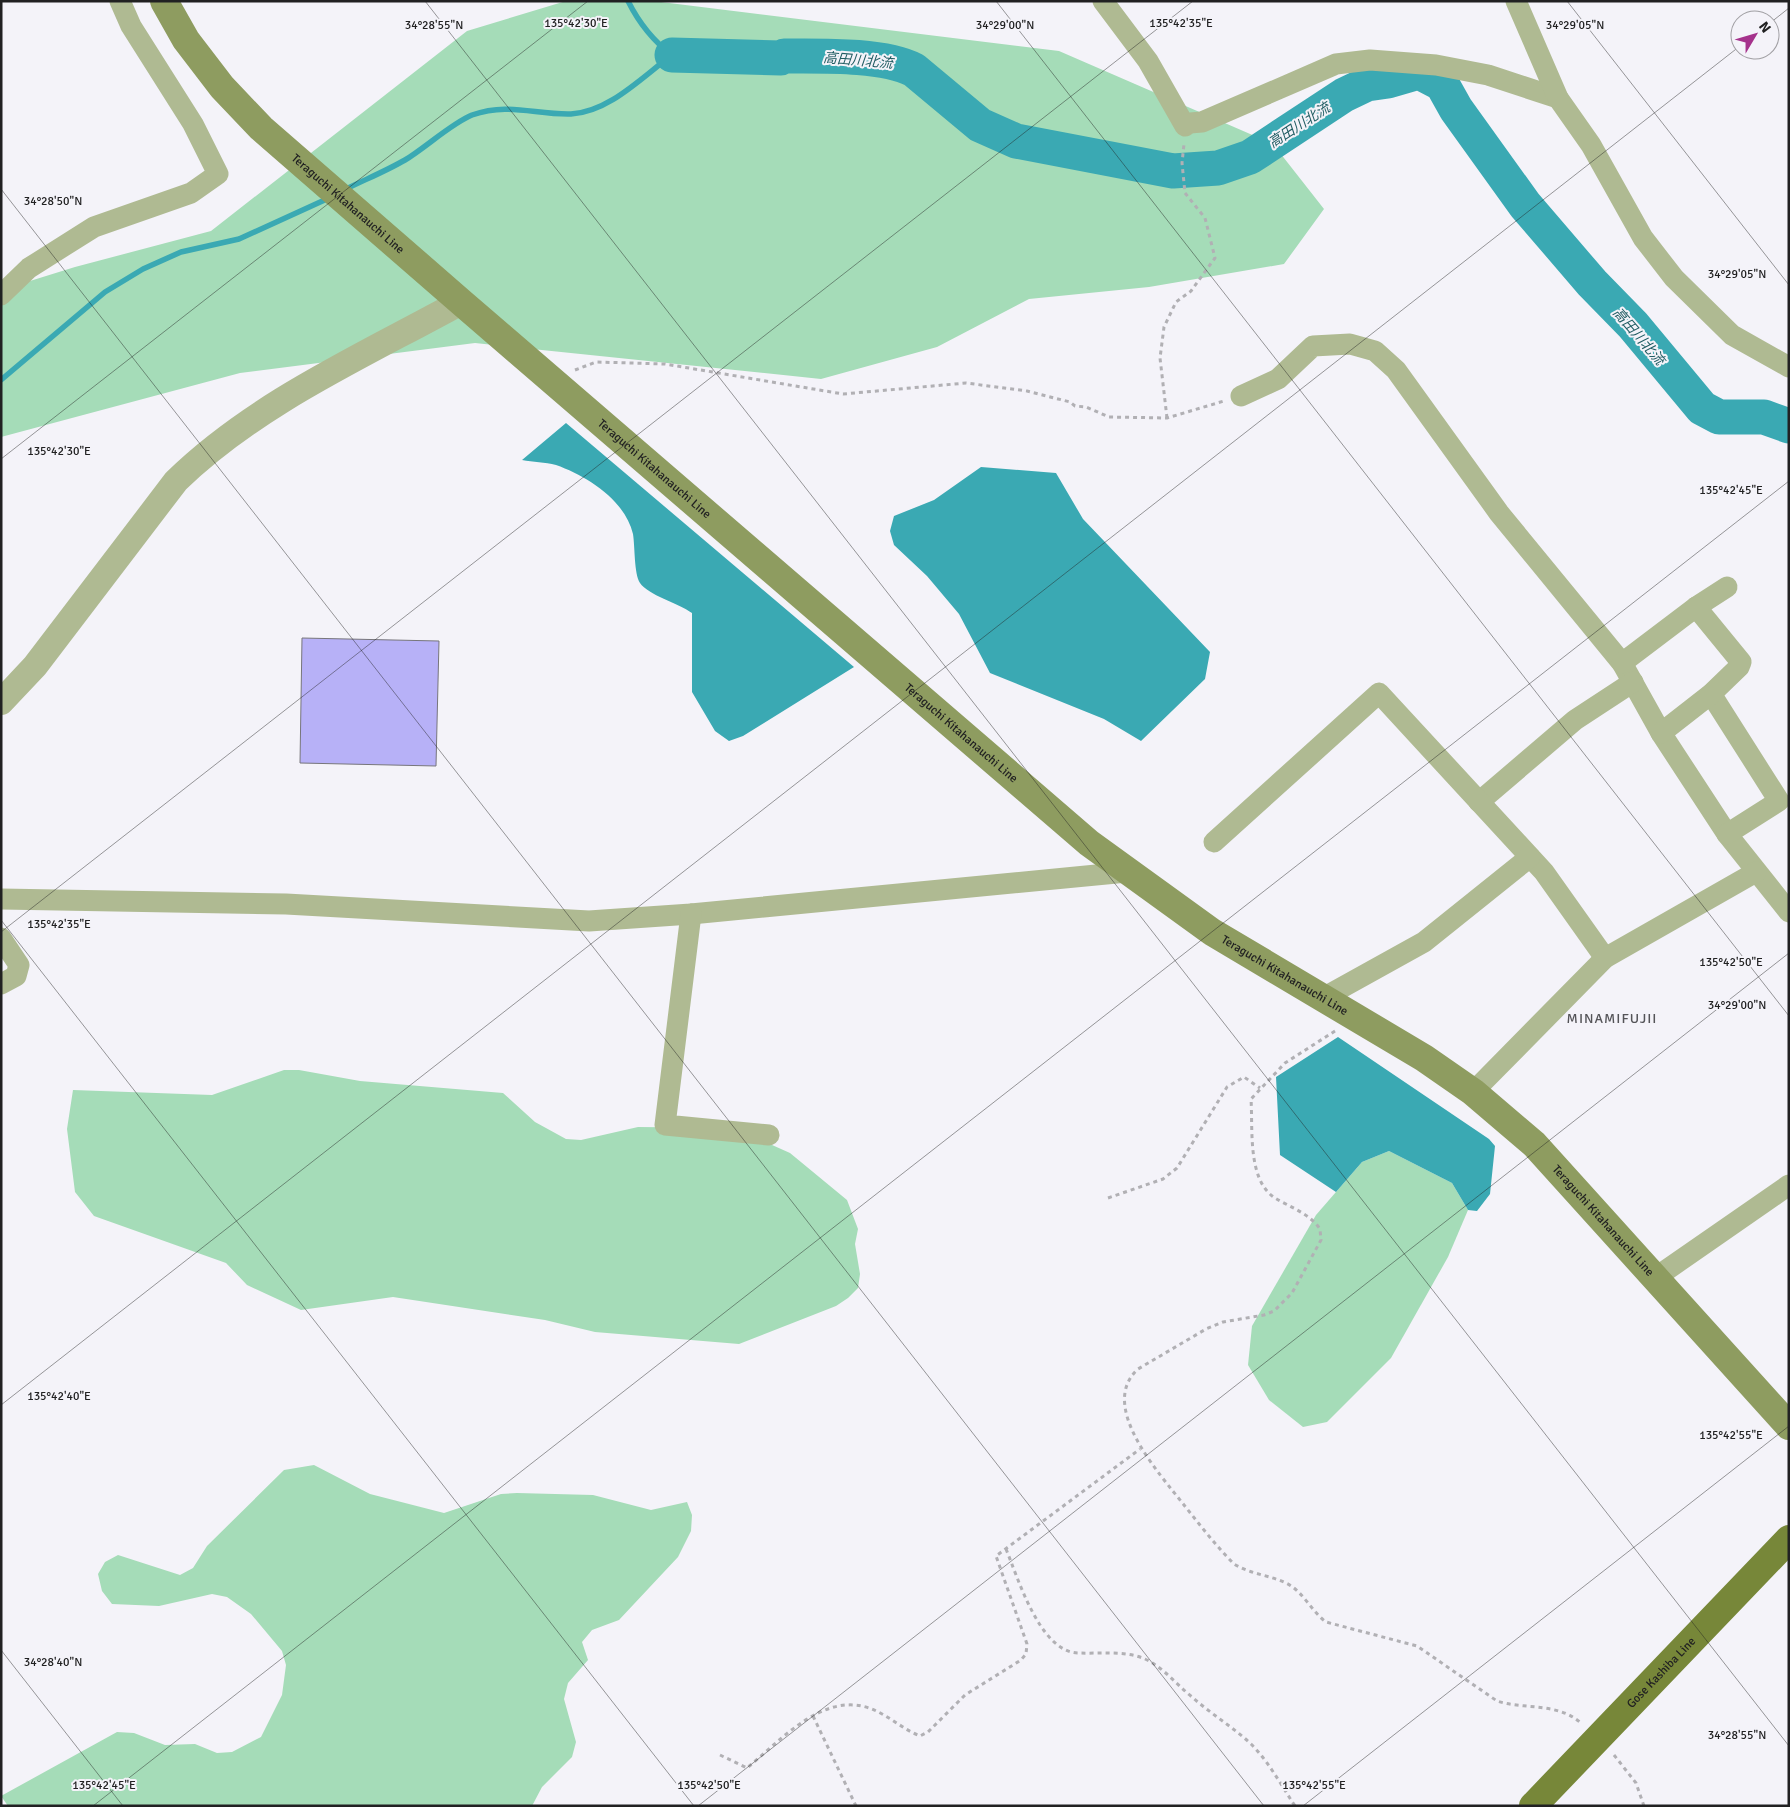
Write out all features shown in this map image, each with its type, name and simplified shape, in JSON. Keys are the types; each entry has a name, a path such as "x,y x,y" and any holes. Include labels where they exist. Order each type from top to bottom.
{"main road":[{"name":"Teraguchi Kitahanauchi Line","path":"164,1 186,40 222,87 261,128 460,302 1046,806 1127,872 1212,932 1424,1058 1473,1092 1534,1144 1594,1208 1789,1426"},
{"name":"Gose Kashiba Line","path":"1533,1806 1789,1539"}],"street":[{"path":"1,295 30,268 94,227 191,193 218,174 192,124 132,26 120,1"},
{"path":"1103,1 1148,61 1185,126 1190,123 1202,122 1260,95 1336,64 1370,60 1436,65 1488,75 1558,98"},
{"path":"1516,1 1558,98 1591,145 1643,238 1674,278 1732,335 1789,367"},
{"path":"1,702 35,666 176,481 195,462 249,421 286,398 460,302"},
{"path":"1241,396 1278,379 1313,346 1350,344 1375,351 1396,370 1499,512 1622,663 1661,733 1727,834 1756,872 1786,902"},
{"path":"1622,663 1696,607 1727,587"},
{"path":"1661,733 1711,694 1739,667 1741,662 1696,607"},
{"path":"1479,802 1575,720 1633,682"},
{"path":"1214,842 1379,693 1544,872 1605,958"},
{"path":"1711,694 1779,801 1727,834"},
{"path":"1323,998 1424,942 1530,857"},
{"path":"1,899 286,904 589,921 691,914 1127,872"},
{"path":"1473,1092 1605,958 1756,872"},
{"path":"691,914 665,1125 768,1135"},
{"path":"1,938 19,965 16,976 1,984"},
{"path":"1655,1278 1789,1184"}],"path":[{"path":"1168,418 1160,358 1164,327 1176,302 1191,291 1215,258 1205,218 1185,193 1182,163 1185,126"},
{"path":"550,378 596,362 665,364 843,394 966,383 1044,395 1070,402 1075,406 1086,407 1109,417 1168,418 1241,396"},
{"path":"1357,1017 1285,1063 1250,1099 1258,1174 1264,1187 1273,1196 1316,1224 1320,1229 1320,1240 1292,1293 1274,1311 1264,1315 1223,1322 1206,1329 1138,1369 1129,1378 1124,1391 1126,1411 1140,1449 1234,1564 1247,1572 1287,1583 1298,1592 1316,1615 1326,1622 1416,1646 1497,1700 1511,1705 1555,1709 1576,1720 1598,1738 1619,1760 1636,1783 1644,1806"},
{"path":"1108,1198 1163,1180 1177,1168 1227,1087 1244,1077 1260,1088"},
{"path":"720,1755 747,1768 813,1716 839,1704 855,1704 871,1709 920,1736 928,1732 965,1694 1021,1660 1026,1654 1027,1644 996,1556 1140,1449"},
{"path":"1006,1549 1039,1624 1048,1637 1061,1648 1072,1653 1127,1654 1144,1658 1163,1670 1198,1703 1253,1746 1295,1806"},
{"path":"813,1716 856,1806"}],"green space":[{"path":"566,1 653,1 1059,51 1273,144 1324,209 1284,264 1149,287 1029,299 937,347 821,379 475,343 240,373 1,437 1,290 75,267 211,231 467,31"},
{"path":"284,1070 299,1070 360,1081 503,1093 535,1122 566,1139 581,1140 638,1127 734,1128 790,1153 847,1200 858,1229 855,1244 860,1274 858,1288 836,1306 739,1344 595,1332 545,1320 393,1297 301,1310 247,1285 226,1263 94,1216 75,1192 67,1129 73,1090 212,1095"},
{"path":"1389,1151 1452,1183 1468,1210 1448,1257 1391,1358 1327,1422 1303,1427 1269,1400 1248,1365 1252,1326 1316,1215 1362,1162"},
{"path":"314,1465 370,1494 444,1513 501,1494 517,1493 593,1495 651,1510 687,1502 692,1515 691,1531 678,1557 619,1620 592,1630 582,1642 588,1660 568,1683 564,1699 576,1742 572,1757 542,1787 532,1806 8,1806 1,1796 117,1732 134,1733 165,1745 195,1744 217,1753 232,1752 261,1737 282,1695 286,1665 282,1651 251,1614 227,1597 212,1594 159,1606 112,1604 102,1591 98,1574 105,1562 118,1555 180,1575 193,1568 207,1546 284,1470"}],"water":[{"path":"566,423 854,667 743,736 729,741 715,731 692,692 692,613 656,595 640,583 636,567 633,534 622,510 603,491 568,470 548,463 522,460"},
{"path":"981,467 1056,473 1083,519 1210,652 1205,679 1141,741 1104,719 990,673 959,614 927,576 894,545 890,531 894,516 934,500"},
{"path":"1338,1037 1489,1139 1495,1146 1490,1194 1477,1211 1468,1210 1452,1183 1389,1151 1362,1162 1336,1192 1280,1155 1276,1077"}],"building":[{"path":"302,638 439,641 436,766 300,763"}],"waterway":[{"path":"344,190 405,160 472,115 485,111 510,109 571,114 585,112 612,100 672,55 647,31 628,1"},
{"name":"高田川北流","path":"672,55 781,58 784,56 833,56 886,61 914,70 980,125 1016,141 1173,171 1218,168 1250,157 1344,95 1367,84 1388,81 1419,72 1442,84 1456,109 1525,205 1592,283 1633,325 1702,408 1719,417 1764,417 1789,426"},
{"path":"1,380 105,292 143,269 181,252 239,239 329,198"}],"district":[{"name":"MINAMIFUJII","path":"1612,1018"}]}
